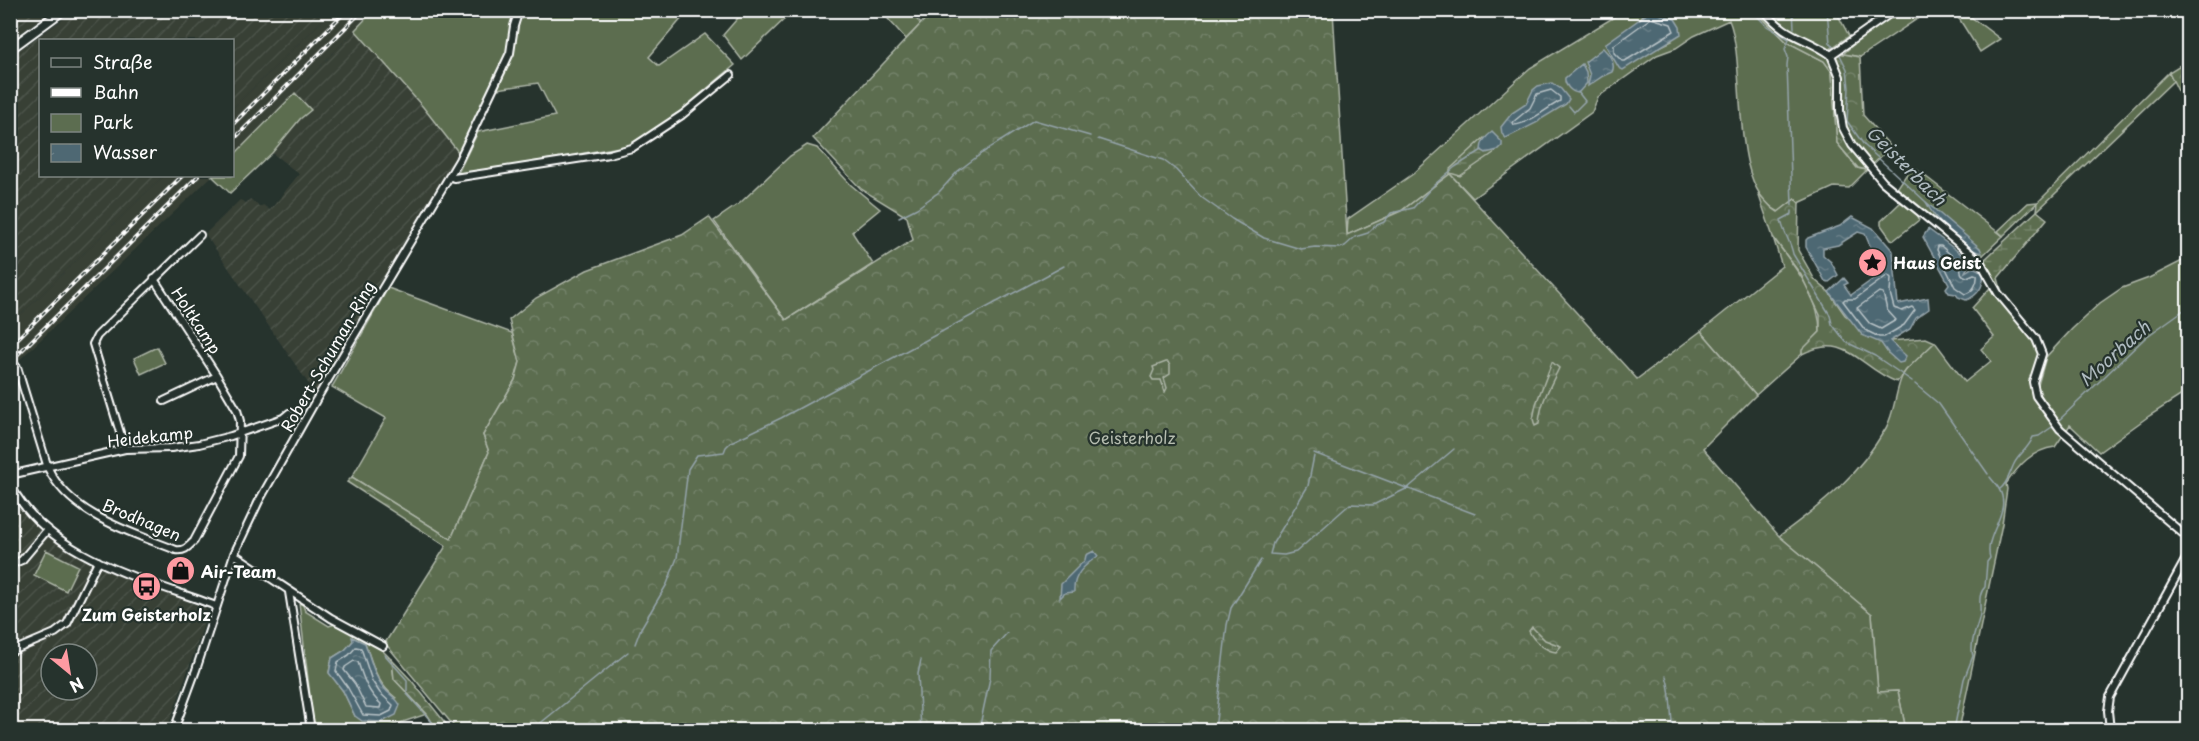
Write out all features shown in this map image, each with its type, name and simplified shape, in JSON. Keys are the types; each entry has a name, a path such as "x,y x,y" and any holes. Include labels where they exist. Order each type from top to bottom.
{"main road":[{"path":"10,49 63,10"}],"street":[{"name":"Robert-Schuman-Ring","path":"174,730 234,554 259,501 307,414 450,176 510,53 519,10"},
{"path":"1764,10 1787,33 1835,52"},
{"path":"1835,52 1895,10"},
{"path":"1835,52 1840,77 1840,111 1843,128 1856,151 1883,182 1980,261 1989,280 2036,339 2042,354 2033,382 2036,396 2060,429 2188,538"},
{"path":"450,176 454,178 609,154 632,148 682,115 730,75"},
{"name":"Holtkamp","path":"125,449 93,344 97,336 200,235"},
{"name":"Holtkamp","path":"154,279 237,410 241,432"},
{"path":"17,367 48,468"},
{"name":"Holtkamp","path":"164,401 217,376"},
{"name":"Heidekamp","path":"10,475 125,449 184,447 241,432 283,418 289,413"},
{"name":"Brodhagen","path":"48,468 65,493 84,508 112,524 176,550 182,550 194,541 239,456 241,432"},
{"path":"10,484 26,508 69,545 98,561 216,606"},
{"path":"10,565 22,560 48,529"},
{"path":"234,554 331,618 383,646"},
{"path":"2110,730 2108,711 2110,697 2188,555"},
{"path":"10,652 55,633 67,624 98,561"},
{"path":"289,592 311,730"}],"shaded area":[{"path":"11,10 51,10 51,11 11,40"},
{"path":"74,11 332,11 234,107 234,39 39,39 39,177 162,177 11,324 11,56"},
{"path":"332,11 373,11 234,155 234,107"},
{"path":"355,30 423,107 459,153 440,189 315,393 205,234 240,200 246,203 250,199 260,207 263,205 270,210 299,174 272,153 310,110 295,93"},
{"path":"162,177 211,177 11,368 11,324"},
{"path":"10,494 44,532 67,549 92,563 205,608 208,613 167,730 11,730"}],"green space":[{"path":"373,11 515,11 507,52 459,153 423,107 355,30"},
{"path":"522,11 688,11 649,57 659,66 705,34 735,65 679,112 631,145 457,175 478,132 555,116 538,83 497,89 513,54 516,26"},
{"path":"744,11 793,11 742,60 723,35"},
{"path":"881,11 909,11 921,24 906,39"},
{"name":"Geisterholz","path":"933,11 1333,11 1347,235 1401,211 1450,174 1637,379 1701,331 1756,395 1703,448 1779,536 1872,614 1878,692 1898,691 1906,730 457,730 385,643 446,546 347,482 352,477 451,539 489,452 483,435 515,380 520,362 509,320 536,298 587,270 682,235 709,217 786,320 913,240 907,217 861,189 813,138"},
{"path":"1620,11 1755,11 1787,42 1824,61 1832,72 1837,143 1857,168 1867,170 1849,188 1834,187 1799,203 1795,199 1779,212 1763,198 1752,178 1745,152 1738,66 1729,20 1694,36 1676,48 1657,55 1598,97 1592,112 1473,198 1450,174 1401,211 1347,235 1348,219 1413,174 1530,68 1621,13","holes":["1643,15 1672,41 1657,48 1614,59 1605,44 1632,27"]},
{"path":"1755,11 1768,11 1782,26 1827,51 1860,57 1863,115 1891,147 1867,170 1858,168 1837,143 1832,72 1824,61 1787,42"},
{"path":"1768,11 1838,11 1849,36 1827,51 1782,26"},
{"path":"1902,11 1929,11 1860,57 1843,54 1867,32"},
{"path":"1950,11 1963,11 2000,39 1980,52 1960,20"},
{"path":"2188,60 2188,112 2169,72"},
{"path":"2169,72 2173,81 2037,211 2038,202"},
{"path":"295,93 311,110 300,119 272,153 230,193 213,177 234,177 234,155"},
{"path":"1484,138 1498,150 1460,176 1450,173 1450,169"},
{"path":"807,145 817,148 851,185 880,209 852,232 873,264 786,320 714,221 740,203 790,156"},
{"path":"1912,166 2003,236 1981,257 1973,253 1896,190"},
{"path":"1758,193 1778,212 1795,199 1799,203 1798,250 1815,280 1829,292 1845,315 1881,342 1888,353 1898,348 1889,341 1926,338 1935,342 1897,382 1842,349 1818,348 1802,354 1802,350 1820,332 1820,315 1801,275 1773,237"},
{"path":"1901,202 1918,215 1919,220 1894,240 1881,225 1881,221"},
{"path":"2038,202 2003,236 1998,231 2028,203"},
{"path":"2037,211 2047,219 1998,278 2001,289 1991,279 1982,262"},
{"path":"1773,237 1797,270 1810,293 1819,318 1820,332 1802,354 1756,395 1701,331 1782,266"},
{"path":"2184,260 2188,271 2188,391 2099,452 2070,425 2055,447 2039,451 2016,471 2006,484 2002,524 1959,730 1906,730 1898,691 1878,692 1872,614 1779,536 1825,500 1863,461 1889,423 1899,385 1907,368 1935,342 1965,382 1991,361 1981,349 1994,337 1972,308 1990,288 2034,340 2040,354 2031,382 2034,397 2046,404 2038,385 2046,357 2072,329 2100,303 2122,288 2149,278"},
{"path":"388,288 512,333 520,362 515,380 483,435 489,452 451,539 352,477 386,418 332,387"},
{"path":"157,347 165,363 141,374 134,358"},
{"path":"1166,362 1170,366 1170,374 1164,378 1167,388 1165,392 1161,380 1153,380 1151,377 1153,367"},
{"path":"1552,362 1559,368 1543,402 1539,424 1535,426 1533,419 1536,404"},
{"path":"46,550 78,566 66,591 34,575"},
{"path":"299,603 303,605 305,611 329,626 335,624 382,650 392,660 394,679 427,714 379,730 314,730","holes":["353,638 365,643 380,680 396,698 355,716 343,691 329,672 332,658 345,650"]},
{"path":"1532,627 1545,640 1561,646 1556,652 1544,648 1531,635 1529,631"},
{"path":"392,660 451,730 437,730 427,714 394,679"}],"water":[{"path":"1651,11 1675,19 1681,34 1623,70 1619,68 1605,44"},
{"path":"1603,48 1612,60 1612,72 1588,86 1590,75 1585,62"},
{"path":"1582,64 1586,72 1587,83 1578,93 1568,88 1565,78"},
{"path":"1552,83 1569,99 1566,104 1538,122 1506,138 1502,134 1501,127 1512,113 1526,104 1533,90 1538,86"},
{"path":"1492,132 1502,142 1502,146 1498,150 1486,153 1481,150 1482,145 1485,138"},
{"path":"1926,202 1980,248 1982,253 1967,246 1950,233"},
{"path":"1852,217 1873,228 1893,251 1898,304 1928,298 1929,309 1916,318 1910,329 1890,341 1906,356 1903,362 1899,363 1881,343 1862,335 1829,292 1844,278 1848,283 1844,285 1851,295 1876,277 1877,271 1883,270 1884,266 1879,260 1879,255 1871,248 1865,234 1858,232 1838,245 1823,248 1823,255 1831,262 1838,275 1829,282 1825,281 1806,247 1808,238 1840,226"},
{"path":"1928,229 1960,253 1969,264 1965,272 1973,267 1983,272 1982,286 1974,296 1966,300 1949,293 1946,288 1949,284 1923,237"},
{"path":"1094,551 1098,556 1078,575 1074,592 1065,593 1060,598 1061,584 1085,560 1086,555"},
{"path":"352,637 365,643 381,683 400,705 396,715 382,722 362,721 355,716 343,691 329,673 332,658 345,650 353,641"}],"waterway":[{"path":"1642,10 1643,16"},
{"name":"Geisterbach","path":"1793,10 1794,28"},
{"name":"Geisterbach","path":"1827,10 1830,43 1836,49"},
{"name":"Geisterbach","path":"1752,11 1767,26 1789,39 1785,49 1788,57 1792,205"},
{"name":"Geisterbach","path":"1839,53 1847,69 1849,88 1847,121 1864,145 1926,202"},
{"path":"1569,106 1574,112 1585,101 1578,92"},
{"path":"899,217 917,208 939,192 958,171 982,153 1034,120 1090,136"},
{"path":"1098,139 1163,160 1176,170 1201,197 1232,219 1264,238 1301,249 1345,246 1355,237 1368,233 1375,226 1384,222 1391,213 1413,208 1455,167 1482,150"},
{"name":"Geisterbach","path":"1792,211 1792,214 1781,220 1783,229 1793,254 1830,315 1832,324 1846,342 1875,356 1912,381"},
{"path":"635,644 641,628 667,584 677,558 688,469 697,455 724,452 731,442 781,418 1064,266"},
{"name":"Moorbach","path":"2058,421 2146,337 2188,307"},
{"name":"Geisterbach","path":"1915,384 1939,404 1988,474"},
{"name":"Moorbach","path":"2000,489 2007,481 2016,460 2033,437 2039,436 2052,427"},
{"path":"1314,456 1308,486 1273,543 1270,554 1284,555 1296,552 1350,504 1373,505 1408,488 1454,449"},
{"path":"1314,453 1475,514"},
{"name":"Geisterbach","path":"1954,730 1964,679 1973,656 1973,640 1980,614 1980,597 1985,587 1987,562 1990,558 1990,541 2003,506 1999,489 1990,477"},
{"path":"1215,730 1231,608 1261,560"},
{"path":"979,730 990,678 991,651 1007,633"},
{"path":"532,730 628,652"},
{"path":"385,655 407,680 407,694 439,730"},
{"path":"921,660 918,674 921,730"},
{"path":"1666,676 1673,730"}],"railway":[{"path":"234,123 347,10"},
{"path":"234,139 363,10"},
{"path":"10,346 181,177"},
{"path":"10,362 197,177"}],"place":[{"name":"Haus Geist","path":"1872,262"},
{"name":"Air-Team","path":"180,571"},
{"name":"Zum Geisterholz","path":"146,586"}]}
